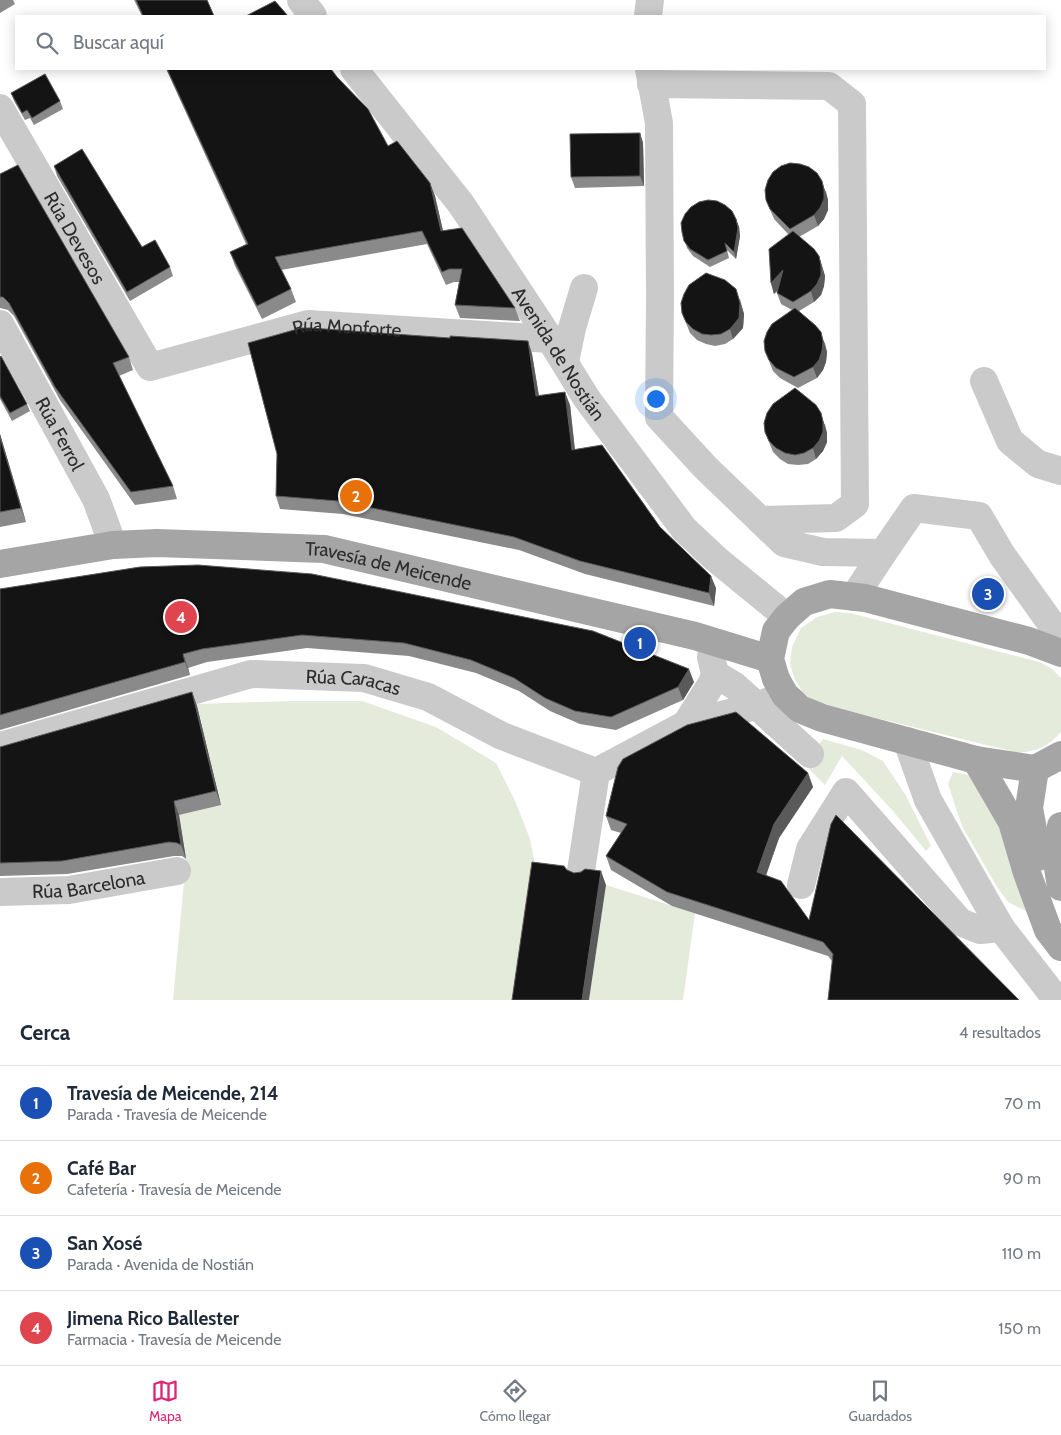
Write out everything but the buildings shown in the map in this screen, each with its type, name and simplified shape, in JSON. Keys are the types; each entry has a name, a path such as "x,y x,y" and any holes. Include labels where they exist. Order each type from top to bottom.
{"main road":[{"name":"Travesía de Meicende","path":"0,564 113,545 157,543 324,549 695,636 770,659"},
{"path":"1061,653 1029,641 865,598 830,594 804,602 787,617 776,631 770,659 776,680 785,695 800,709 822,718 976,760 1035,769 1061,755"},
{"path":"976,760 1012,822 1027,873 1048,930 1061,947"},
{"path":"1035,769 1030,808 1036,850 1045,885 1061,916"},
{"path":"1061,826 1056,855 1061,887"}],"street":[{"path":"301,0 312,15"},
{"path":"648,15 650,0"},
{"name":"Avenida de Nostián","path":"355,70 461,204 587,398 684,529 716,559 787,617"},
{"path":"760,520 836,518 855,504 852,104 829,86 650,76 659,123 659,417 706,468 760,520 784,543 823,552 882,553"},
{"name":"Rúa Devesos","path":"0,108 150,367"},
{"path":"565,362 572,328 584,288"},
{"name":"Rúa Ferrol","path":"0,324 96,499 113,545"},
{"name":"Rúa Monforte","path":"150,367 308,324 550,339"},
{"path":"984,381 1010,441 1038,464 1061,471"},
{"path":"854,597 914,508 978,516 1002,555 1055,629 1061,646"},
{"path":"686,724 712,683 715,674 710,654 695,636"},
{"name":"Rúa Caracas","path":"0,746 251,674 364,678 428,697 502,736 596,772"},
{"path":"715,674 735,686 810,754"},
{"path":"581,871 596,772 686,724 756,706 785,695"},
{"path":"907,741 928,800 1001,928 1057,1000"},
{"path":"801,885 810,849 846,792 960,922 980,930 1001,928"},
{"name":"Rúa Barcelona","path":"0,892 70,890 177,871"}],"green space":[{"path":"835,612 850,613 1039,662 1051,668 1061,678 1061,732 1042,747 1019,753 819,704 803,693 795,680 790,664 792,647 801,628 817,617"},
{"path":"362,701 436,727 496,763 516,803 530,839 537,876 519,1000 173,1000 186,860 179,815 221,804 197,704"},
{"path":"823,739 862,750 883,761 905,794 931,846 926,851 893,811 842,756 825,785 804,764"},
{"path":"953,772 969,775 1000,826 1026,911 1008,902 997,887 962,826 948,784"},
{"path":"606,885 695,913 683,1000 589,1000"}],"place":[{"name":"Café Bar","path":"356,496"},
{"name":"San Xosé","path":"988,594"},
{"name":"Jimena Rico Ballester","path":"181,617"},
{"name":"Travesía de Meicende, 214","path":"640,643"}]}
